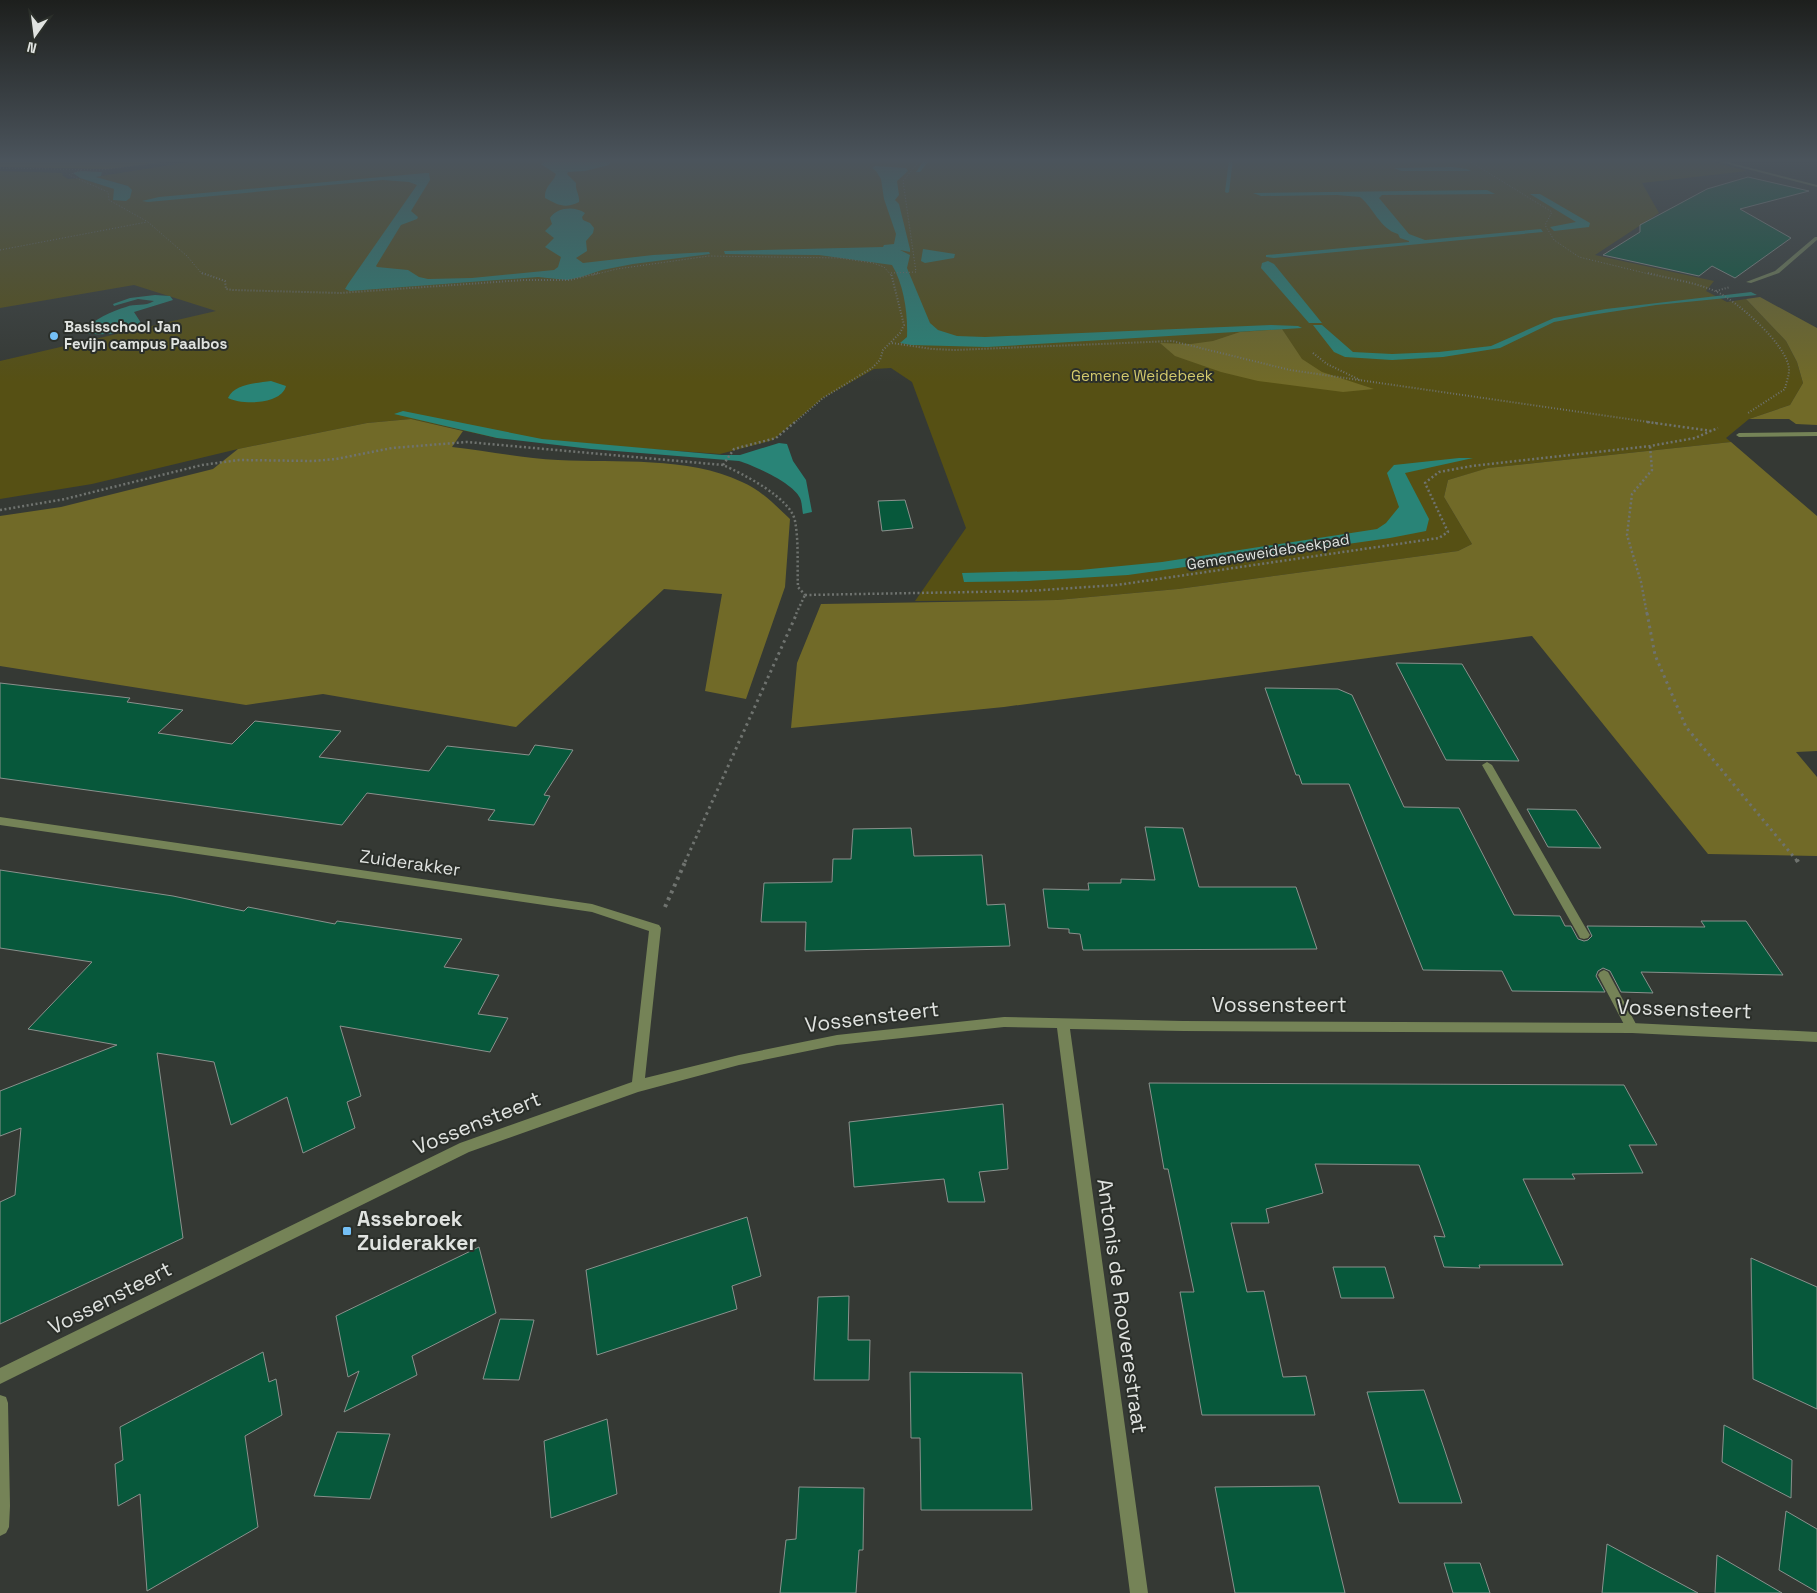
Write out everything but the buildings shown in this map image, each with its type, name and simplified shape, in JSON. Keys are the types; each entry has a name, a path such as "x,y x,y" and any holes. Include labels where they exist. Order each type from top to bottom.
{"street":[{"path":"1749,282 1777,272 1817,238"},
{"path":"1739,434 1817,434"},
{"path":"1487,765 1584,935"},
{"name":"Zuiderakker","path":"0,821 592,908 655,928"},
{"path":"638,1086 655,928"},
{"path":"1604,975 1632,1028"},
{"name":"Vossensteert","path":"0,1376 465,1147 638,1086 739,1060 837,1040 1004,1022 1062,1025 1632,1028 1817,1037"},
{"name":"Antonis de Rooverestraat","path":"1062,1025 1139,1593"},
{"path":"0,1404 2,1506 0,1527"}],"path":[{"path":"0,250 88,233"},
{"path":"161,233 187,256 203,275 224,281 226,289 340,293 524,280 570,280 644,264 727,256 839,258 873,263 884,267 892,273 916,272 910,233"},
{"path":"1550,233 1554,240 1579,256 1716,291 1719,295 1730,300 1769,333 1781,350 1788,369 1785,389 1745,414"},
{"path":"724,464 734,449 776,438 823,398 872,368 880,360 883,350 892,343 904,325 892,273"},
{"path":"892,343 932,349 955,350 1172,341 1290,370 1713,431"},
{"path":"1313,353 1327,364 1365,382"},
{"name":"Gemeneweidebeekpad","path":"805,595 1028,591 1117,585 1439,538 1448,532 1446,523 1428,496 1425,483 1439,472 1472,466 1650,446 1695,438 1721,427"},
{"path":"0,510 65,499 202,465 239,460 313,461 336,459 392,448 466,442 724,464 739,472 783,501 794,520 798,587 805,595 655,928"},
{"path":"1650,446 1652,470 1632,494 1627,535 1641,582 1655,655 1686,727 1798,862"}],"green space":[{"name":"Gemene Weidebeek","path":"0,233 1628,233 1595,255 1714,281 1706,291 1727,302 1746,299 1786,341 1797,362 1803,383 1790,405 1749,419 1726,438 1731,442 1489,468 1448,480 1444,497 1472,544 1458,551 1178,589 1057,600 915,601 966,528 912,382 891,368 874,369 823,398 773,440 720,454 497,438 411,419 367,423 238,449 92,484 0,499 0,361 216,311 134,285 0,308"}],"shaded area":[{"path":"1760,297 1817,328 1817,425 1796,424 1789,419 1749,419 1790,405 1803,383 1797,362 1786,341 1746,299"},
{"path":"1282,329 1302,359 1322,372 1374,389 1343,392 1258,381 1221,372 1175,356 1160,343 1191,344 1213,341 1240,332"},
{"path":"411,419 463,431 452,447 545,459 676,464 721,474 742,482 768,498 790,519 785,587 746,699 705,691 722,594 664,589 516,727 323,694 246,705 0,666 0,516 61,507 213,469 238,449 367,423"},
{"path":"1731,442 1817,516 1817,751 1796,752 1817,777 1817,856 1708,854 1532,636 1004,707 791,728 797,663 821,604 1057,600 1178,589 1458,551 1472,544 1444,497 1448,480 1488,468"}],"water":[{"path":"383,233 396,233 376,266 408,270 419,277 428,279 472,278 554,270 558,267 561,257 545,247 554,238 548,233 593,233 586,241 587,251 576,258 583,263 653,255 709,252 710,254 633,264 567,280 538,277 350,291 345,289"},
{"path":"906,233 910,252 900,250 910,255 907,268 930,323 938,330 957,336 985,337 1271,325 1298,326 1302,328 987,347 911,345 900,343 907,337 906,309 900,281 892,265 819,255 725,254 724,251 883,247 884,245 894,244 896,234"},
{"path":"1408,233 1425,240 1495,233 1529,233 1274,258 1266,257 1266,255 1409,242 1400,238 1398,234"},
{"path":"923,249 955,254 954,258 925,263 921,261"},
{"path":"1268,261 1274,264 1322,323 1309,323 1261,268 1262,263"},
{"path":"1751,292 1757,295 1656,305 1554,322 1500,348 1443,357 1392,360 1345,357 1334,352 1313,325 1322,325 1353,352 1392,354 1439,352 1491,346 1554,318 1606,309"},
{"path":"155,295 170,296 173,300 134,312 143,326 131,331 113,334 83,332 92,323 109,313 129,306 147,304 154,301 138,299 114,306 113,304 130,298"},
{"path":"271,381 286,386 277,397 260,402 242,402 228,398 231,393 241,387"},
{"path":"403,411 542,439 722,455 740,455 779,443 787,444 793,461 806,480 812,512 803,514 800,498 796,492 782,481 739,461 591,449 497,438 394,414"},
{"path":"1473,458 1405,473 1429,519 1426,531 1390,538 1128,575 1028,581 964,582 962,573 1080,570 1162,562 1377,529 1386,523 1399,507 1387,473 1394,465"}],"place":[{"name":"Basisschool Jan Fevijn campus Paalbos","path":"54,336"},
{"name":"Assebroek Zuiderakker","path":"347,1231"}]}
